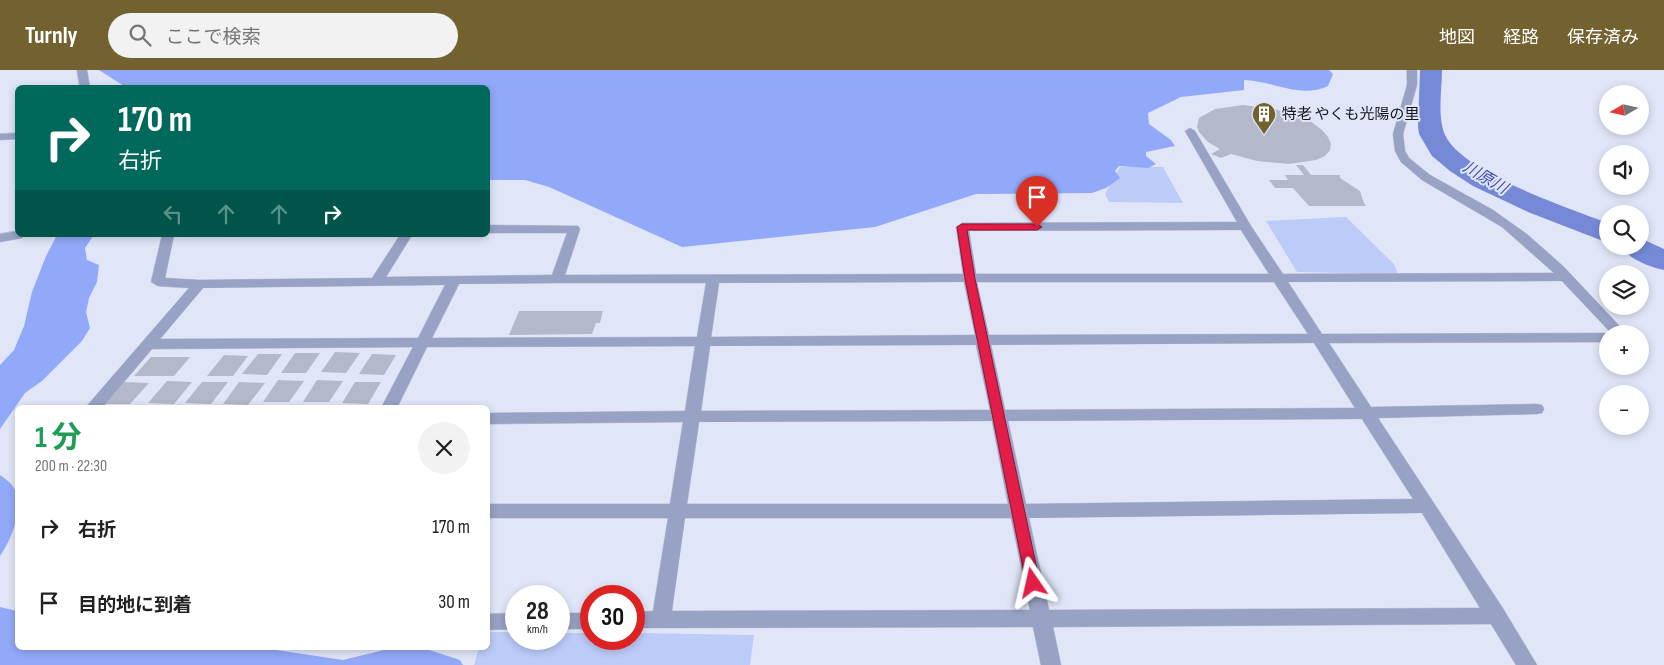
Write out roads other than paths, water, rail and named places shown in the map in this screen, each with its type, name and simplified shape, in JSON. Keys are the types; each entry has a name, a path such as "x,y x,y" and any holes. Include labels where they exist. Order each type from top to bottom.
{"street":[{"path":"82,70 84,85"},
{"path":"1412,70 1412,86 1400,122 1399,148 1403,158 1425,176 1492,214 1525,239 1611,325"},
{"path":"1190,131 1244,226 1427,506 1527,665"},
{"path":"0,137 15,136"},
{"path":"1051,665 970,279 962,227 1244,226"},
{"path":"490,229 574,229 557,279"},
{"path":"0,238 15,236"},
{"path":"168,237 158,282 199,284 557,279 1563,277"},
{"path":"376,282 405,237"},
{"path":"661,620 676,510 713,279"},
{"path":"390,405 454,281"},
{"path":"96,405 199,284"},
{"path":"147,344 1599,337"},
{"path":"490,418 1367,413 1536,409"},
{"path":"490,511 1018,511 1427,506"},
{"path":"645,620 1497,616"},
{"path":"490,622 505,621"}],"waterway":[{"name":"川原川","path":"1431,70 1430,126 1432,134 1442,150 1459,165 1510,194 1599,230"},
{"name":"川原川","path":"1649,253 1664,261"}],"place":[{"name":"特老 やくも光陽の里","path":"1264,135"}]}
